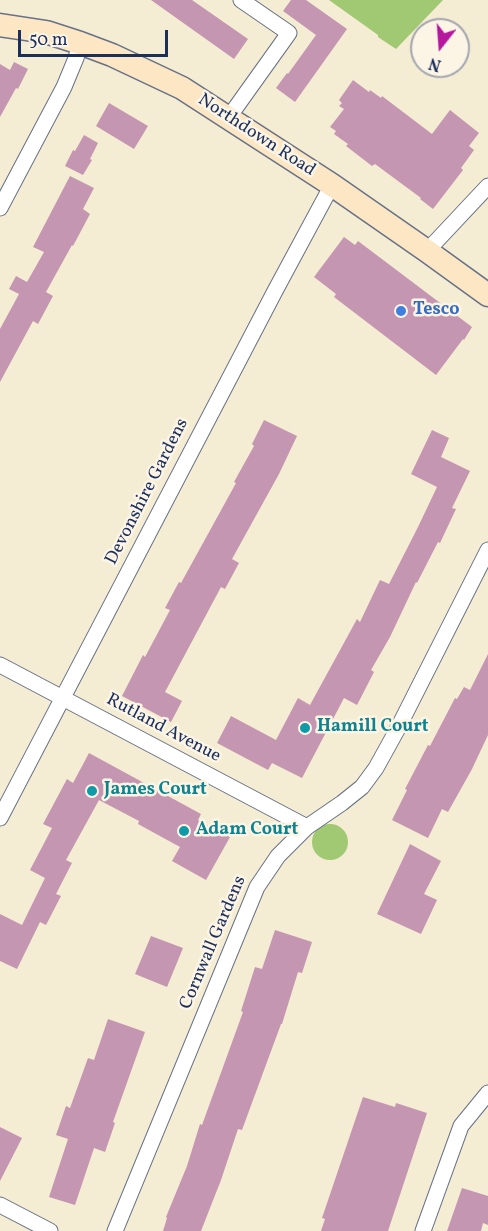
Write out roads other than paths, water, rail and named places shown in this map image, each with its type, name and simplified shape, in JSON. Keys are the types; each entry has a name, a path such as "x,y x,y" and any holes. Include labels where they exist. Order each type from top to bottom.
{"main road":[{"name":"Northdown Road","path":"0,25 46,32 80,43 112,55 182,88 332,185 428,250 488,295"}],"street":[{"path":"229,117 289,33 241,0"},
{"path":"0,208 64,87 80,43"},
{"name":"Devonshire Gardens","path":"0,818 332,185"},
{"path":"428,250 488,186"},
{"name":"Cornwall Gardens","path":"114,1231 257,887 278,856 307,828 362,787 376,768 488,549"},
{"name":"Rutland Avenue","path":"0,665 307,828"},
{"path":"423,1231 461,1126 486,1100"},
{"path":"0,1205 50,1231"}],"place":[{"name":"Tesco","path":"401,311"},
{"name":"Hamill Court","path":"305,728"},
{"name":"James Court","path":"92,791"},
{"name":"Adam Court","path":"184,831"}]}
